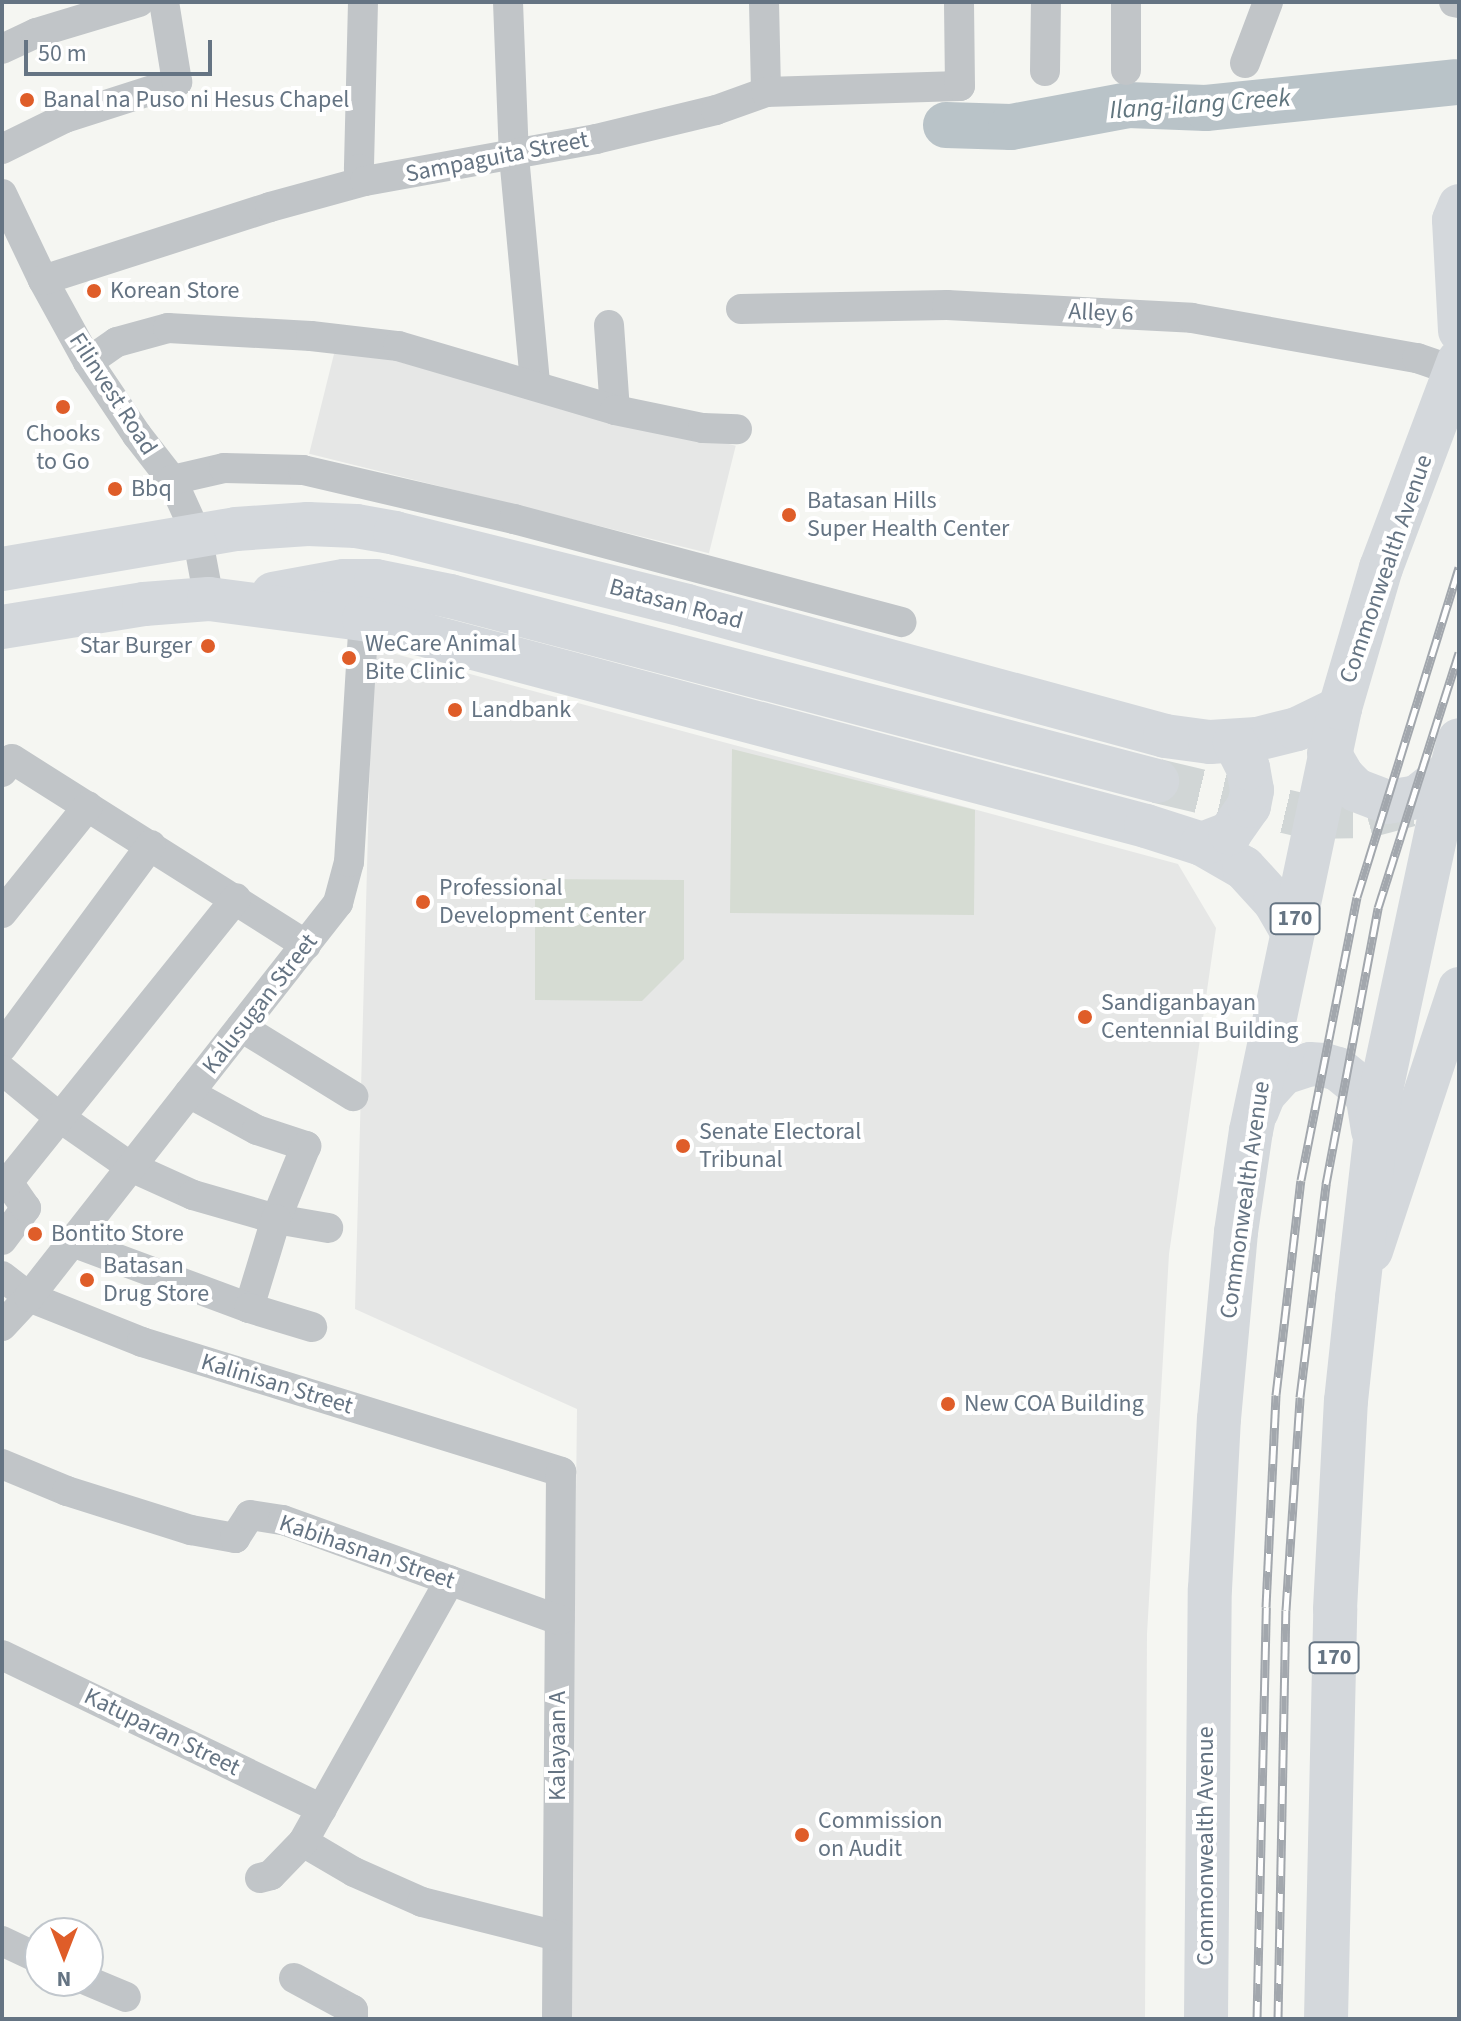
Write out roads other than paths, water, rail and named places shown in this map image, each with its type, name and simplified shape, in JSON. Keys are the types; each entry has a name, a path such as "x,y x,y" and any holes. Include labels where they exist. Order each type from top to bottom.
{"main road":[{"name":"Commonwealth Avenue","path":"1206,2019 1207,1714 1216,1481 1236,1232 1251,1131 1340,708 1381,568 1458,355"},
{"name":"Batasan Road","path":"2,569 197,535 308,524 369,528 735,600 1128,728 1186,740 1235,742 1297,729 1340,708"},
{"path":"2,627 144,604 228,600 309,586 376,581 477,603 1157,781"},
{"path":"228,600 364,619 1146,826 1202,844 1244,868 1275,902 1292,931"},
{"path":"1202,844 1230,833 1249,806 1252,790 1248,768 1235,742"},
{"path":"1329,753 1343,777 1356,790 1387,802 1417,797 1454,756"},
{"name":"170","path":"1326,2019 1335,1609 1346,1401 1380,1095 1454,756"},
{"path":"1251,1131 1264,1094 1272,1082 1296,1067 1324,1065 1338,1069 1360,1087 1371,1113 1373,1142"}],"street":[{"path":"2,49 88,10 139,2"},
{"path":"2,149 65,118 177,82 164,2"},
{"path":"363,2 359,169 365,181"},
{"path":"508,2 514,156 535,384"},
{"path":"764,2 766,92"},
{"name":"Sampaguita Street","path":"43,280 270,207 365,181 514,156 716,110 766,92 960,86 959,2"},
{"path":"1045,71 1046,2"},
{"path":"1126,2 1126,70"},
{"path":"1245,63 1268,2"},
{"name":"Filinvest Road","path":"2,194 43,280 88,362 137,435 172,480 228,600"},
{"name":"Commonwealth Avenue","path":"1458,355 1453,220 1459,205"},
{"name":"Alley 6","path":"741,309 947,305 1192,318 1417,358 1458,355"},
{"path":"609,325 615,410"},
{"path":"88,362 117,342 168,328 241,331 394,346 535,384 615,410 703,428 737,429"},
{"path":"172,480 224,468 303,470 514,519 735,600 902,622"},
{"name":"Kalusugan Street","path":"2,1326 29,1297 338,903 349,862 364,619"},
{"path":"2,772 12,759 306,945"},
{"path":"2,913 88,806"},
{"path":"2,1047 151,845"},
{"path":"2,1240 26,1208 8,1182 236,898"},
{"name":"170","path":"1357,1298 1459,988"},
{"path":"241,1027 353,1096"},
{"path":"2,1070 59,1117 131,1167 193,1195 276,1219 328,1228"},
{"path":"189,1093 257,1130 306,1146 276,1219 249,1308"},
{"path":"72,1242 249,1308 312,1327"},
{"name":"Kalinisan Street","path":"2,1276 29,1297 142,1342 561,1472"},
{"name":"Kabihasnan Street","path":"2,1464 67,1491 191,1530 235,1538 250,1515 283,1520 559,1620"},
{"name":"Kalayaan A","path":"557,2019 561,1472"},
{"path":"260,1878 271,1875 303,1842 450,1580"},
{"name":"Katuparan Street","path":"2,1656 322,1809"},
{"path":"303,1842 354,1872 422,1902 557,1936"},
{"path":"2,1941 24,1951"},
{"path":"294,1978 353,2010 353,2019"},
{"path":"104,1988 126,1997"}],"waterway":[{"name":"Ilang-ilang Creek","path":"946,125 1011,127 1128,105 1206,108 1456,82"}],"tunnel":[{"path":"1157,781 1309,817 1367,816 1420,802"}],"railway":[{"path":"1257,2019 1266,1607 1276,1395 1301,1180 1357,897 1459,567"},
{"path":"1278,2019 1286,1610 1300,1397 1326,1184 1378,908 1459,653"}],"place":[{"name":"Banal na Puso ni Hesus Chapel","path":"27,100"},
{"name":"Korean Store","path":"94,291"},
{"name":"Chooks to Go","path":"63,407"},
{"name":"Bbq","path":"115,489"},
{"name":"Batasan Hills Super Health Center","path":"789,515"},
{"name":"Star Burger","path":"208,646"},
{"name":"WeCare Animal Bite Clinic","path":"349,658"},
{"name":"Landbank","path":"455,710"},
{"name":"Professional Development Center","path":"423,902"},
{"name":"Sandiganbayan Centennial Building","path":"1085,1017"},
{"name":"Senate Electoral Tribunal","path":"683,1146"},
{"name":"Bontito Store","path":"35,1234"},
{"name":"Batasan Drug Store","path":"87,1280"},
{"name":"New COA Building","path":"948,1404"},
{"name":"Commission on Audit","path":"802,1835"}]}
